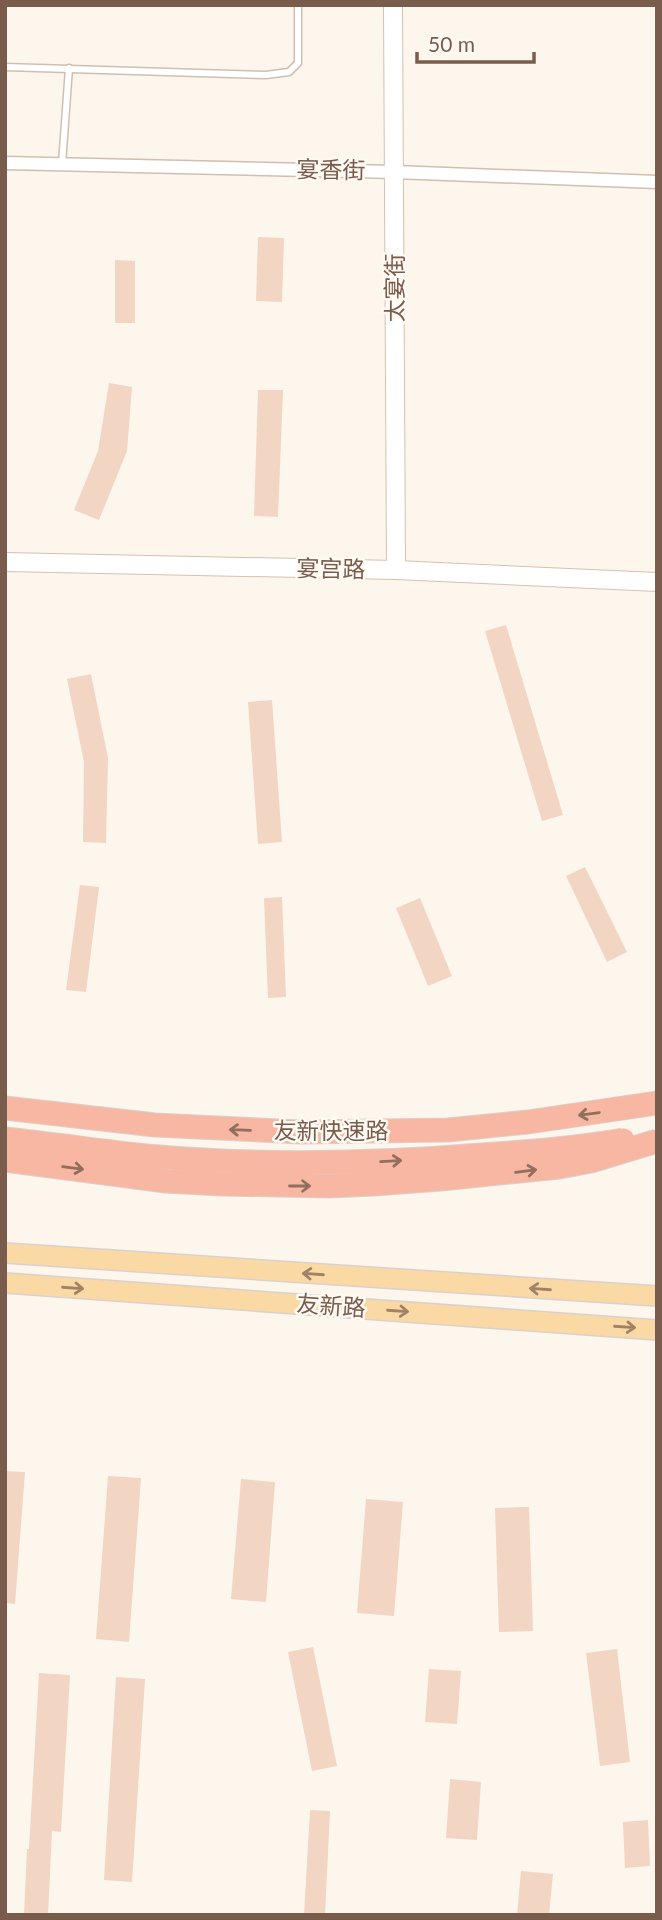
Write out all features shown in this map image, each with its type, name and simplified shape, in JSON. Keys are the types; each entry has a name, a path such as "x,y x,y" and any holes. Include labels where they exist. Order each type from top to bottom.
{"highway":[{"name":"友新快速路","path":"5,1108 155,1125 301,1132 448,1130 528,1122 657,1103"},
{"name":"友新快速路","path":"5,1139 172,1157 370,1163 527,1152 657,1133"},
{"path":"5,1160 166,1181 329,1186 559,1167 591,1161 657,1141"}],"main road":[{"name":"友新路","path":"5,1253 657,1296"},
{"name":"友新路","path":"5,1283 657,1329"}],"street":[{"name":"太宴街","path":"393,5 396,570"},
{"name":"宴香街","path":"5,163 394,172 657,182"},
{"name":"宴宫路","path":"5,562 396,570 657,582"}],"lane":[{"path":"5,67 266,75 289,72 298,63 298,5"},
{"path":"62,164 69,68"}],"building":[{"path":"258,237 284,238 282,302 256,301"},
{"path":"115,260 135,261 135,323 115,323"},
{"path":"109,383 132,387 127,451 99,520 74,510 98,451"},
{"path":"258,390 283,390 278,517 254,516"},
{"path":"506,625 563,815 542,821 485,631"},
{"path":"91,674 108,758 106,843 83,842 84,762 67,679"},
{"path":"272,700 282,842 258,844 248,702"},
{"path":"585,867 627,952 607,962 566,876"},
{"path":"80,885 99,887 86,992 66,990"},
{"path":"282,897 286,997 268,998 264,898"},
{"path":"420,898 452,976 428,986 396,908"},
{"path":"5,1471 25,1472 15,1604 5,1603"},
{"path":"108,1476 141,1478 129,1642 96,1639"},
{"path":"241,1479 275,1482 266,1602 231,1599"},
{"path":"366,1499 403,1502 394,1616 357,1613"},
{"path":"529,1507 533,1631 499,1632 495,1508"},
{"path":"313,1647 337,1766 312,1771 288,1652"},
{"path":"617,1649 630,1762 600,1766 586,1653"},
{"path":"429,1669 461,1671 457,1724 425,1722"},
{"path":"39,1673 70,1675 61,1832 52,1831 48,1915 24,1915 27,1849"},
{"path":"116,1677 145,1679 132,1882 104,1880"},
{"path":"450,1779 481,1782 477,1840 446,1838"},
{"path":"310,1810 330,1811 325,1915 304,1915"},
{"path":"648,1820 650,1866 625,1868 623,1822"},
{"path":"521,1871 553,1874 549,1915 517,1915"}]}
